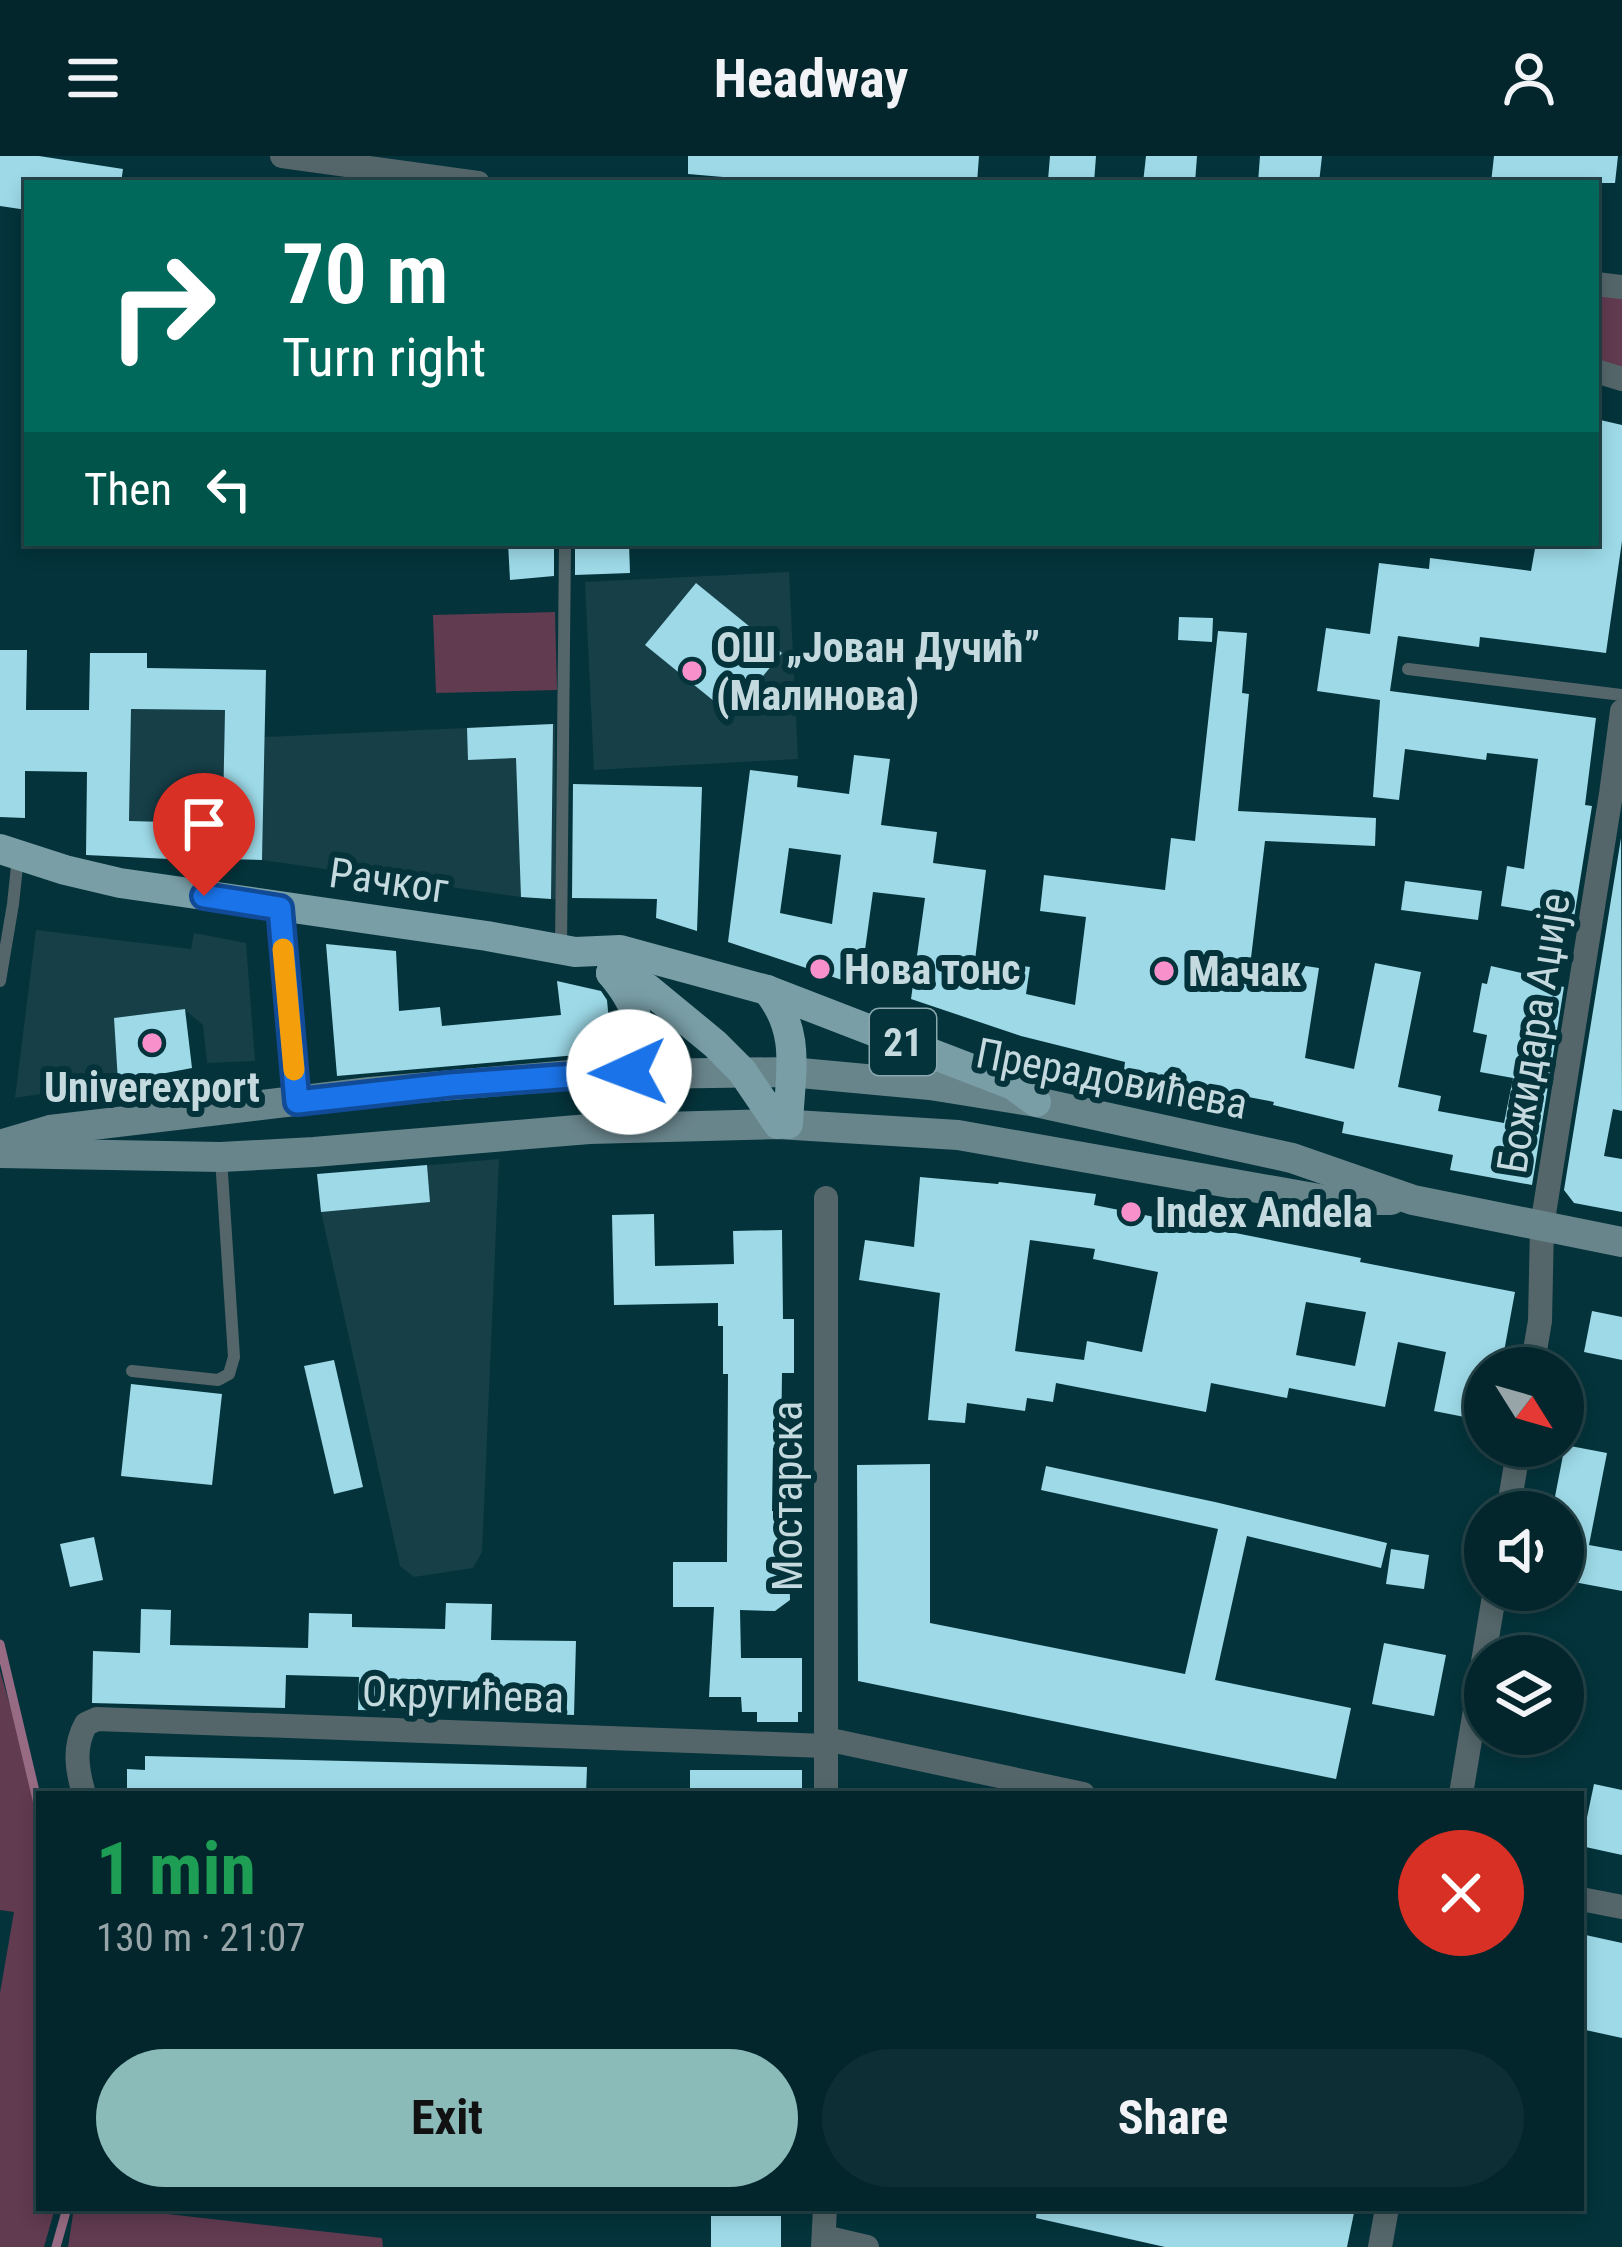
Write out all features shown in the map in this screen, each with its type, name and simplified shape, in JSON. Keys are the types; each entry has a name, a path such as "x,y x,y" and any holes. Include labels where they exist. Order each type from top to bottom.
{"main road":[{"name":"Рачког","path":"9,852 120,884 568,950 620,950 767,990"},
{"name":"21","path":"568,950 647,988 669,1005 742,1071 783,1124"},
{"path":"611,973 632,998 635,1011 637,1043 629,1072"},
{"name":"21","path":"767,990 1012,1085 1036,1102"},
{"path":"767,990 782,1008 791,1040 783,1124"},
{"name":"Прерадовићева","path":"0,1149 50,1130 392,1090 629,1072 790,1072 930,1085 1036,1102 1292,1158 1413,1200 1622,1242"},
{"name":"Прерадовићева","path":"0,1149 220,1157 589,1129 783,1124 958,1135 1325,1200 1413,1200"}],"street":[{"path":"282,156 456,180"},
{"name":"Божидара Аџије","path":"1536,1347 1542,1226 1617,795 1622,711"},
{"name":"Мостарска","path":"826,1198 826,1791"},
{"path":"1462,1791 1492,1611"},
{"name":"Округићева","path":"83,1791 77,1764 80,1734 97,1719 826,1743 1068,1791"},
{"path":"1584,1900 1622,1907"},
{"path":"825,2211 824,2242 867,2247"},
{"path":"1380,2247 1386,2211"}],"lane":[{"path":"565,546 568,950"},
{"path":"1408,669 1622,695"},
{"path":"0,980 14,904 9,852"},
{"path":"280,908 297,1102"},
{"path":"132,1371 218,1380 229,1373 234,1357 220,1157"}],"shaded area":[{"path":"1599,289 1622,293 1622,374 1599,367"},
{"name":"ОШ „Јован Дучић” (Малинова)","path":"789,572 798,759 594,770 585,582"},
{"path":"555,612 557,690 436,693 433,615"},
{"path":"131,709 225,710 222,859 169,859 169,822 129,821"},
{"path":"555,724 556,899 262,860 265,737"},
{"path":"36,930 191,949 194,933 246,943 255,1061 207,1063 203,1025 184,1009 115,1018 118,1082 15,1098"},
{"path":"499,1159 482,1552 473,1568 414,1577 400,1566 321,1212 317,1175"},
{"path":"0,1671 36,1802 36,2211 54,2211 44,2247 0,2247 0,1993 14,1912 0,1910"},
{"path":"74,2211 141,2211 382,2238 383,2247 68,2247"}],"building":[{"path":"0,156 39,156 123,169 121,180 24,180 24,210 0,206"},
{"path":"688,156 979,156 977,180 758,180 688,174"},
{"path":"1050,156 1096,156 1094,180 1048,180"},
{"path":"1146,156 1197,156 1195,180 1143,180"},
{"path":"1260,156 1322,156 1319,180 1258,180"},
{"path":"1494,156 1618,156 1615,183 1491,180"},
{"path":"1599,420 1622,425 1622,541 1606,653 1480,637 1479,647 1398,636 1390,691 1596,718 1585,805 1592,806 1574,918 1501,906 1507,866 1524,869 1538,759 1487,753 1486,760 1405,749 1399,800 1373,797 1380,700 1317,691 1326,628 1370,634 1379,563 1429,569 1430,558 1531,571 1535,546 1599,546"},
{"path":"508,546 554,546 554,576 510,580"},
{"path":"575,546 629,546 630,573 575,575"},
{"path":"696,583 782,653 731,715 645,645"},
{"path":"1179,617 1213,618 1212,642 1178,640"},
{"path":"1218,631 1247,633 1242,693 1249,694 1238,811 1376,818 1375,846 1265,841 1251,958 1319,968 1305,1058 1354,1069 1375,963 1421,972 1398,1087 1441,1096 1438,1111 1504,1123 1513,1078 1480,1072 1487,1035 1473,1032 1482,983 1487,984 1491,966 1564,987 1532,1185 1450,1170 1453,1155 1342,1133 1344,1122 1274,1102 1174,1083 1176,1077 1124,1070 1125,1062 1021,1036 911,999 925,898 873,892 860,986 728,942 750,770 798,776 797,787 849,794 854,755 890,759 881,825 937,832 933,863 986,870 975,960 1030,967 1026,994 1075,1005 1086,917 1040,911 1044,875 1165,890 1171,838 1195,841","holes":["789,848 841,855 832,924 780,913"]},
{"path":"0,650 27,650 26,710 89,710 90,653 147,653 147,668 266,670 262,860 222,859 225,710 131,709 129,821 169,822 169,859 86,855 87,772 25,771 25,818 0,817"},
{"path":"553,724 551,899 521,897 516,758 468,760 467,728"},
{"path":"573,784 702,787 697,931 656,918 657,899 572,898"},
{"path":"1621,838 1622,1111 1613,1109 1604,1156 1622,1159 1622,1212 1574,1203 1564,1190"},
{"path":"1405,881 1482,891 1478,920 1401,910"},
{"path":"326,944 396,951 399,1011 440,1007 442,1026 561,1015 557,981 601,991 607,1000 612,1052 337,1076"},
{"name":"Univerexport","path":"185,1009 192,1068 118,1082 114,1018"},
{"path":"427,1165 430,1202 321,1212 317,1174"},
{"path":"920,1177 999,1182 1096,1194 1094,1205 1515,1292 1505,1347 1464,1347 1464,1417 1434,1411 1446,1352 1398,1342 1385,1407 1289,1388 1287,1398 1211,1383 1206,1412 1056,1383 1053,1402 1027,1398 1025,1411 967,1403 965,1423 928,1420 940,1293 859,1280 865,1240 914,1247","holes":["1030,1240 1095,1249 1093,1259 1158,1272 1142,1352 1087,1341 1084,1360 1015,1351","1306,1302 1366,1312 1355,1366 1296,1355"]},
{"path":"654,1214 655,1266 734,1264 733,1231 782,1230 783,1319 794,1319 794,1373 782,1373 781,1448 773,1448 772,1511 782,1511 781,1561 789,1561 790,1600 775,1611 740,1610 741,1658 802,1658 798,1722 757,1722 757,1712 742,1712 741,1697 709,1697 714,1607 673,1607 673,1562 727,1562 728,1374 723,1374 718,1303 614,1305 612,1215"},
{"path":"1592,1311 1622,1317 1622,1360 1584,1352"},
{"path":"334,1360 363,1487 334,1494 304,1366"},
{"path":"131,1384 222,1394 212,1485 121,1476"},
{"path":"1584,1449 1607,1453 1589,1545 1622,1551 1622,1591 1584,1584 1584,1491 1556,1491 1561,1467 1584,1467"},
{"path":"930,1464 930,1623 1185,1674 1218,1529 1041,1490 1046,1466 1387,1543 1381,1568 1247,1536 1215,1680 1351,1708 1336,1779 858,1681 857,1465"},
{"path":"94,1537 103,1580 70,1587 60,1544"},
{"path":"1391,1549 1429,1555 1424,1589 1386,1584"},
{"path":"446,1603 492,1604 491,1640 576,1641 574,1715 509,1713 509,1698 414,1696 414,1711 358,1710 359,1677 286,1675 285,1708 92,1703 93,1651 140,1653 141,1609 171,1610 170,1645 308,1648 309,1613 352,1614 352,1627 445,1629"},
{"path":"1384,1643 1446,1655 1434,1716 1372,1704"},
{"path":"145,1756 587,1767 586,1791 127,1791 127,1769 145,1770"},
{"path":"690,1770 802,1770 802,1791 690,1791"},
{"path":"1594,1784 1622,1790 1622,1855 1584,1847"},
{"path":"1584,1935 1622,1943 1622,2038 1584,2030"},
{"path":"1037,2211 1354,2211 1347,2247 1165,2247 1036,2218"},
{"path":"711,2216 781,2216 781,2247 711,2247"}],"waterway":[{"path":"0,1644 36,1795"},
{"path":"56,2247 66,2211"}],"slow traffic":[{"path":"283,949 294,1070"}],"place":[{"name":"ОШ „Јован Дучић” (Малинова)","path":"692,671"},
{"name":"Нова тонс","path":"820,969"},
{"name":"Мачак","path":"1164,971"},
{"name":"Univerexport","path":"152,1043"},
{"name":"Index Andela","path":"1131,1212"}],"route":[{"path":"204,896 280,908 297,1102 629,1072"}]}
